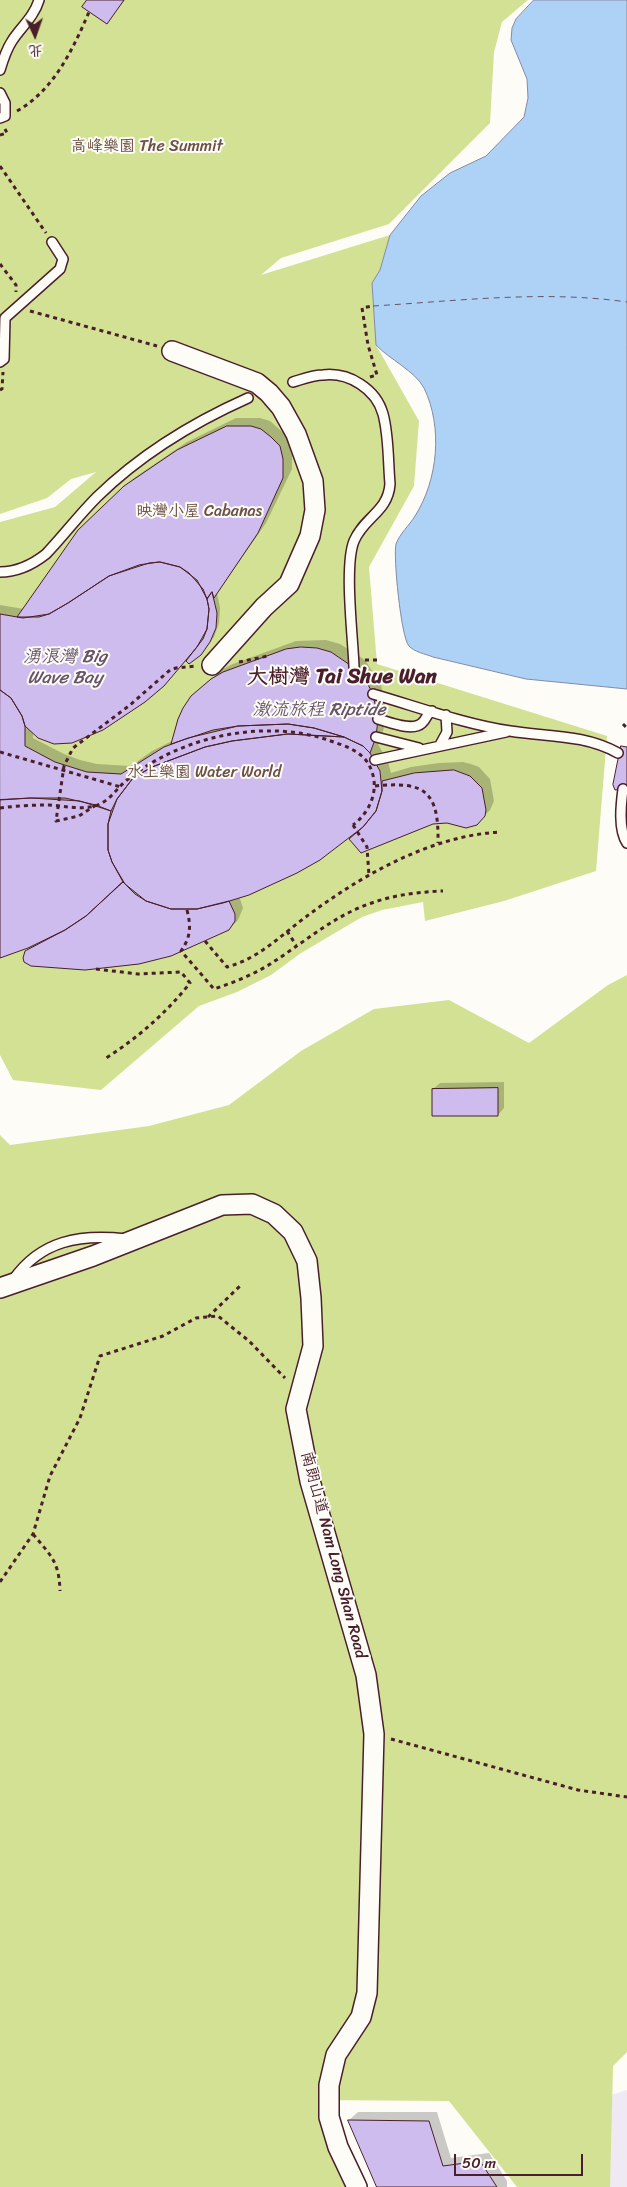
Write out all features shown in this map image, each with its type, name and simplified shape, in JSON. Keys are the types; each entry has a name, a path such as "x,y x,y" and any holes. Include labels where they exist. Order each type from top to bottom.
{"street":[{"path":"172,351 257,383 269,393 281,407 296,434 313,481 315,510 310,536 290,584 264,607 212,665"},
{"name":"南朗山道 Nam Long Shan Road","path":"5,1286 134,1240 222,1205 252,1204 274,1214 293,1232 307,1261 312,1298 313,1346 296,1409 310,1481 366,1675 374,1742 366,1993 361,2017 336,2055 329,2085 329,2117 338,2147 357,2187"}],"lane":[{"path":"0,70 3,58 12,40 33,15 39,0"},
{"path":"0,93 5,103 3,117"},
{"path":"0,362 4,359 5,318 16,306 60,269 64,259 52,242"},
{"path":"293,382 324,374 344,376 354,380 372,394 383,414 390,484 386,502 359,531 351,550 354,667"},
{"path":"0,572 18,570 38,561 98,496 142,458 193,425 248,398"},
{"path":"373,694 509,731 570,737 596,742 618,753"},
{"path":"378,719 416,726 423,723 426,714 432,711"},
{"path":"440,745 446,732 446,715"},
{"path":"375,760 509,731"},
{"path":"376,737 422,749"},
{"path":"623,789 621,800 623,834 627,843"}],"path":[{"path":"3,117 20,110 44,89 71,54 89,12"},
{"path":"0,166 52,242"},
{"path":"0,264 16,285 16,306 172,351"},
{"path":"354,380 377,375 368,345 362,308 373,306"},
{"path":"182,667 170,670 130,705 73,748 64,766 56,821 79,816 114,795 126,780 146,766 191,745 222,736 263,731 312,735 352,748 370,765 375,786 369,807 353,825 367,847 369,876"},
{"path":"623,724 627,728"},
{"path":"0,752 121,787"},
{"path":"375,786 405,784 414,786 429,797 438,813 438,843"},
{"path":"0,808 40,805 78,808 96,805"},
{"path":"205,941 227,966 251,958 327,902 369,876 438,843 463,836 501,832"},
{"path":"186,910 190,931 189,938 182,951 214,989 233,983 265,967 296,945 359,908 379,900 407,894 443,892"},
{"path":"288,931 296,945"},
{"path":"96,969 138,974 181,972 190,983 160,1017 132,1041 106,1058"},
{"path":"208,1317 240,1286"},
{"path":"0,1582 33,1534 50,1476 80,1418 100,1356 162,1336 196,1318 218,1316 249,1341 285,1377 296,1409"},
{"path":"33,1534 55,1560 60,1574 60,1591"},
{"path":"374,1742 578,1790 627,1797"}],"shaded area":[{"path":"627,2090 627,2187 529,2187 529,2120"}],"green space":[{"name":"水上樂園 Water World","path":"0,0 528,0 502,22 494,52 490,123 389,224 281,258 261,275 390,235 380,270 372,283 376,345 419,421 414,486 369,567 377,664 607,736 596,871 504,901 425,921 423,902 382,910 362,917 301,953 271,975 237,992 199,1006 101,1090 13,1080 0,1055 0,522 55,507 96,472 71,479 47,498 0,514"},
{"path":"627,975 627,2052 613,2066 610,2187 517,2187 449,2101 318,2100 353,2187 0,2187 0,1135 10,1145 149,1126 229,1105 301,1051 374,1009 449,1000 529,1043 608,985"}],"water":[{"path":"534,0 627,0 627,689 526,679 433,657 417,651 409,646 406,640 398,596 396,544 423,502 429,486 433,470 436,436 430,403 424,388 415,376 376,345 372,283 380,270 390,235 421,196 450,173 486,156 524,117 528,98 527,79 511,40 512,28 516,19"}],"building":[{"path":"87,0 124,0 107,24 82,7"},
{"name":"映灣小屋 Cabanas","path":"227,426 251,426 261,429 271,437 280,446 283,459 283,478 258,533 214,598 212,592 207,599 197,580 180,567 160,562 149,563 109,576 49,614 39,617 17,617 78,530 124,486 177,450"},
{"path":"160,562 180,567 189,573 203,589 209,609 207,629 197,647 164,686 145,702 103,730 72,743 54,744 38,738 25,726 22,716 11,698 0,690 0,614 23,618 49,614 109,576 139,565"},
{"path":"212,592 217,613 216,628 210,642 201,655 189,664 186,661 203,639 207,629 209,609 207,599"},
{"path":"301,647 317,648 331,652 356,669 366,681 373,694 378,719 376,737 370,753 363,746 344,737 314,728 288,724 238,726 213,730 171,744 183,708 191,696 211,679 223,672 286,649"},
{"path":"0,690 11,698 22,716 25,726 25,746 55,762 87,772 121,774 164,747 188,738 238,726 288,724 314,728 344,737 288,734 232,741 205,747 152,767 133,778 117,799 111,811 96,805 65,798 0,800"},
{"path":"288,734 344,737 363,746 370,753 380,771 382,791 376,811 363,827 320,860 297,873 249,895 223,903 197,909 171,909 146,901 125,884 112,862 108,850 108,824 117,799 133,778 152,767 205,747 232,741"},
{"path":"621,746 627,747 627,788 615,790 613,785"},
{"path":"454,770 470,776 482,788 486,810 485,816 477,825 466,828 447,823 433,824 361,853 349,839 363,827 376,811 382,791 382,781 414,773"},
{"path":"31,798 80,801 111,811 108,824 108,850 123,882 86,916 65,930 28,948 0,958 0,800"},
{"path":"123,882 135,894 146,901 171,909 197,909 229,901 235,914 235,921 229,930 171,956 139,964 85,970 31,966 24,962 25,951 65,930 86,916"},
{"path":"498,1088 498,1116 432,1116 432,1089"},
{"path":"348,2120 429,2121 443,2166 480,2161 497,2187 377,2187"}],"ferry route":[{"path":"373,306 468,299 532,297 564,297 627,302"}],"district":[{"name":"大樹灣 Tai Shue Wan","path":"342,678"}],"park label":[{"name":"高峰樂園 The Summit","path":"147,147"}],"water label":[{"name":"湧浪灣 Big Wave Bay","path":"65,668"},
{"name":"激流旅程 Riptide","path":"319,710"}]}
